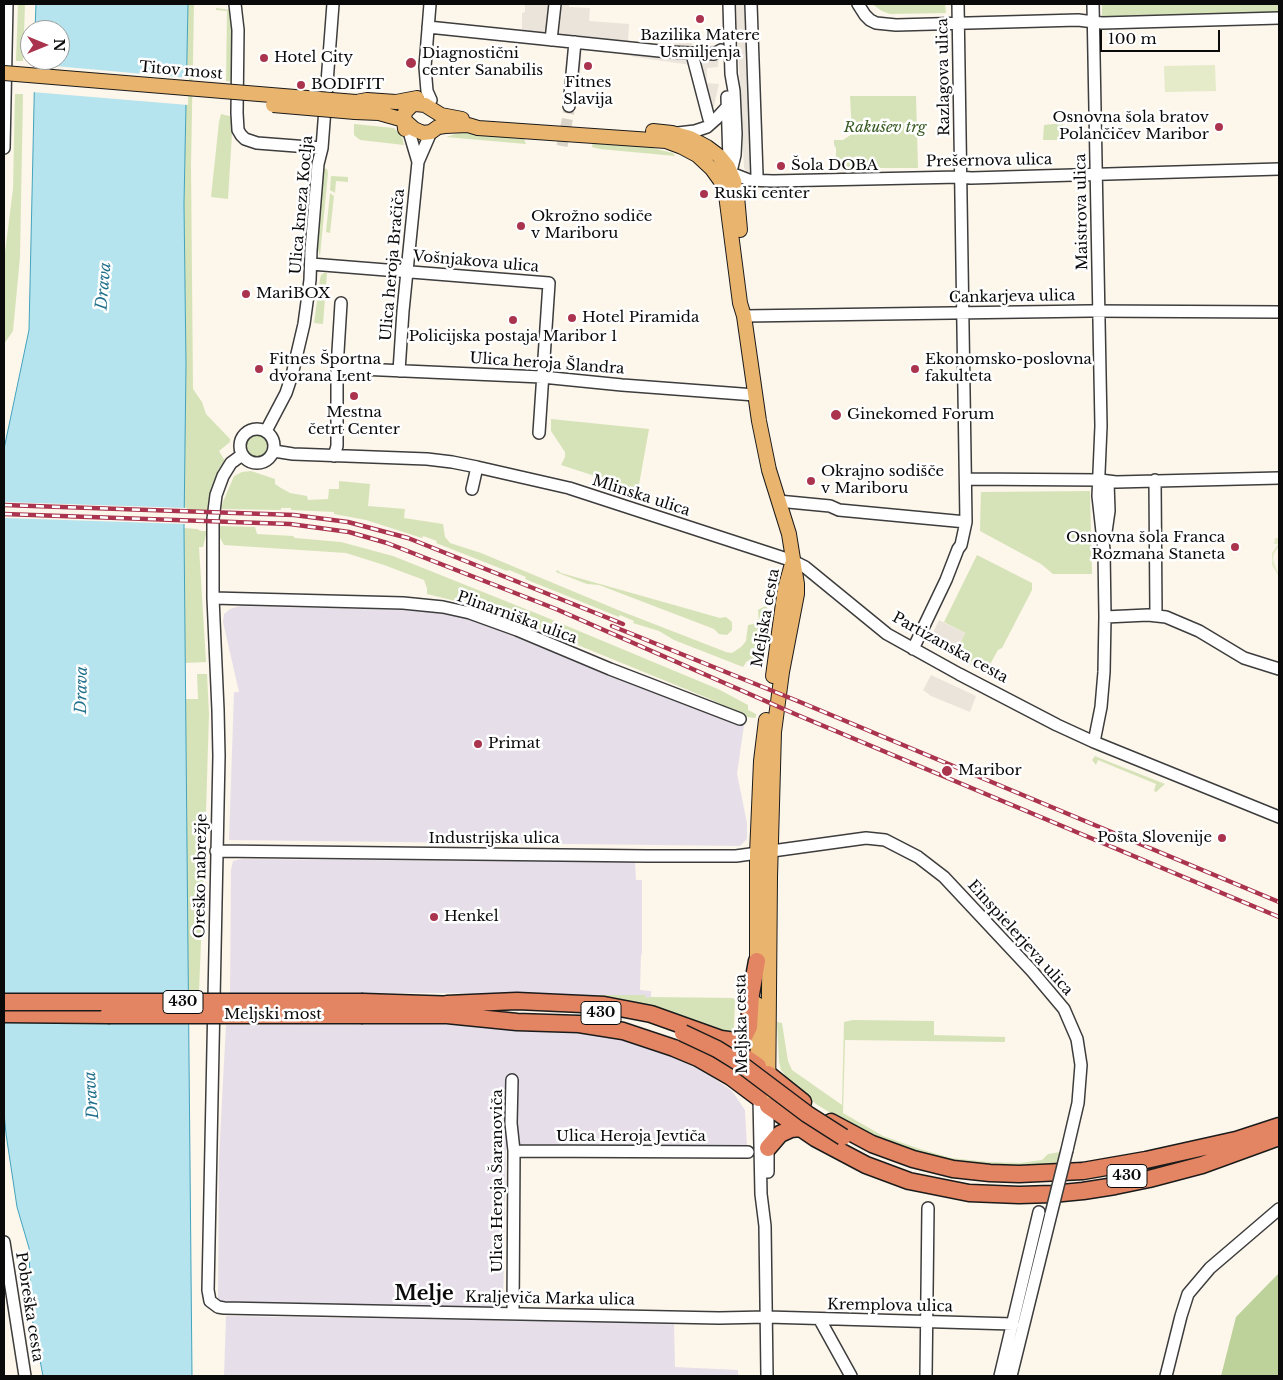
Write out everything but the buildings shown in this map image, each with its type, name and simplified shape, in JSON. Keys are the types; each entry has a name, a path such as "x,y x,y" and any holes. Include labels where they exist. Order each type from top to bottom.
{"highway":[{"path":"447,1010 517,1001 604,1005 651,1014 731,1042 739,1040 746,1034 749,1028 751,994 757,961"},
{"name":"Meljski most","path":"4,1002 363,1008"},
{"name":"Meljski most","path":"4,1014 363,1008"},
{"name":"430","path":"363,1008 604,1013 649,1023 711,1046 738,1062 869,1159 925,1178 971,1186 1019,1188 1083,1184 1157,1170 1264,1143 1279,1137"},
{"path":"447,1010 517,1022 579,1024 623,1030 698,1058 731,1078 800,1128 848,1156 888,1173 930,1186 969,1193 1052,1194 1149,1180 1202,1165 1264,1143"},
{"path":"703,1032 736,1051 824,1118 855,1136 913,1159 970,1172 1019,1174 1083,1170 1236,1140"},
{"name":"430","path":"842,1140 870,1152 932,1173 970,1179 1019,1182 1114,1173 1198,1154 1279,1126"},
{"path":"768,1148 780,1134 791,1129 800,1128"}],"main road":[{"name":"Titov most","path":"4,72 356,107"},
{"name":"Titov most","path":"4,80 356,107"},
{"path":"356,107 388,121 409,116 423,97 436,122 454,130 479,123 674,143 692,152 720,178 728,197 740,303 744,316 755,395 767,461 788,534 793,561"},
{"path":"356,107 366,100 396,102 409,116 418,132 436,122 627,129 672,133 690,138 714,151 724,161 736,187 746,296 744,316"},
{"name":"Meljska cesta","path":"763,1070 774,732 782,672 797,594 793,561"},
{"name":"Meljska cesta","path":"764,1102 757,961 757,854 760,761 785,589 793,561"}],"street":[{"path":"4,148 7,4"},
{"path":"236,4 238,30 238,130 249,141 257,143 322,148"},
{"name":"Ulica kneza Koclja","path":"266,431 286,393 298,352 308,300 333,4"},
{"path":"409,116 424,67 430,4"},
{"path":"554,38 555,4"},
{"path":"728,197 735,155 736,134 734,91 730,74 729,4"},
{"path":"752,4 757,175"},
{"path":"858,4 865,16 876,23 901,25 959,24 968,22 1093,21 1102,23 1279,18"},
{"name":"Razlagova ulica","path":"913,649 946,580 958,549 962,545 966,522 958,4"},
{"name":"Maistrova ulica","path":"1092,4 1101,426 1104,480 1098,496 1104,550 1105,617 1102,707 1094,742"},
{"path":"428,28 554,38 575,42 692,54 714,54 721,50"},
{"path":"569,106 575,42"},
{"path":"692,54 709,119"},
{"path":"424,67 427,91 436,122"},
{"path":"730,74 727,88 727,107 728,149 731,173"},
{"path":"672,133 695,131 708,127 727,107"},
{"name":"Ulica heroja Bračiča","path":"399,371 418,162 409,116"},
{"name":"Ulica heroja Bračiča","path":"418,162 436,122"},
{"name":"Prešernova ulica","path":"692,152 731,173 749,180 761,181 971,178 1279,169"},
{"name":"Vošnjakova ulica","path":"311,264 549,283 542,377"},
{"path":"334,456 337,446 338,429 337,368 341,303"},
{"name":"Cankarjeva ulica","path":"744,316 1099,311 1279,312"},
{"name":"Ulica heroja Šlandra","path":"337,368 542,377 755,395"},
{"path":"539,432 542,377"},
{"path":"256,429 266,431 274,442 274,451 270,458 260,463 252,463 242,455 240,443 245,434 256,429"},
{"name":"Mlinska ulica","path":"274,451 293,454 427,459 477,467 569,488 793,561"},
{"name":"Oreško nabrežje","path":"213,1305 210,1302 208,1290 218,718 213,598 213,519 216,495 227,468 242,455"},
{"path":"472,489 477,467"},
{"path":"966,479 1155,480 1279,478"},
{"path":"1155,480 1156,616"},
{"path":"778,501 830,506 836,509 966,522"},
{"name":"Partizanska cesta","path":"793,561 805,567 887,634 1057,725 1094,742 1279,817"},
{"name":"Plinarniška ulica","path":"213,598 403,603 461,611 517,630 610,669 740,718"},
{"path":"1105,617 1156,616 1178,622 1199,631 1244,658 1279,669"},
{"name":"Einspielerjeva ulica","path":"771,851 838,841 875,838 885,840 918,857 944,878 1051,991 1064,1009 1072,1025 1079,1053 1081,1086 1067,1150 1045,1213 1000,1376"},
{"name":"Industrijska ulica","path":"216,851 736,856 771,851"},
{"name":"Meljski most","path":"4,1009 214,1009"},
{"name":"Ulica Heroja Šaranoviča","path":"512,1080 511,1123 514,1151 513,1313"},
{"name":"Meljska cesta","path":"764,1102 768,1148 768,1206 765,1226"},
{"name":"Meljska cesta","path":"764,1102 762,1194 765,1226 767,1376"},
{"name":"Ulica Heroja Jevtiča","path":"514,1151 748,1152"},
{"path":"926,1376 928,1208"},
{"path":"1166,1376 1188,1294 1210,1268 1279,1209"},
{"name":"Einspielerjeva ulica","path":"1011,1376 1045,1213"},
{"name":"Pobreška cesta","path":"4,1242 25,1376"},
{"name":"Kraljeviča Marka ulica","path":"213,1305 224,1308 719,1318 767,1317"},
{"name":"Kremplova ulica","path":"767,1317 1013,1324"},
{"path":"820,1320 851,1376"}],"shaded area":[{"path":"525,4 569,4 569,7 590,8 589,21 629,24 628,41 648,44 692,43 693,46 720,45 718,67 707,68 707,83 719,84 709,119 704,123 691,65 635,57 582,45 578,106 569,106 565,99 569,44 561,35 526,32 522,29 522,13 525,12"},
{"path":"736,4 757,4 759,172 755,175 748,174 744,168"},
{"path":"240,606 402,610 439,613 469,619 744,725 737,774 747,823 747,839 740,846 229,840 234,692 239,692 223,622 224,614 230,609"},
{"path":"939,620 965,633 955,654 929,641"},
{"path":"931,675 976,696 970,712 931,696 923,690"},
{"path":"242,859 635,862 636,880 642,880 640,990 651,991 651,997 645,999 446,993 230,993 231,870 233,861"},
{"path":"428,1024 612,1032 680,1060 708,1074 732,1091 745,1110 747,1147 506,1147 503,1308 223,1303 218,1298 219,1158 226,1025"},
{"path":"226,1316 674,1323 675,1367 738,1370 738,1376 224,1376"}],"green space":[{"path":"18,4 25,4 24,20 20,20 20,61 16,61"},
{"path":"188,4 194,4 191,165 193,389 202,402 206,414 230,439 230,442 219,451 225,461 219,468 212,487 208,512 184,511 186,365 184,204"},
{"path":"872,4 945,4 946,13 890,14"},
{"path":"1102,4 1279,4 1279,15 1102,18"},
{"path":"216,8 230,10 232,19 232,82 226,81 227,11 216,10"},
{"path":"1215,65 1216,91 1165,92 1164,66"},
{"path":"15,94 23,94 20,257 13,331 4,344 4,260 13,189"},
{"name":"Rakušev trg","path":"850,96 916,96 918,168 836,168 834,140 843,140 852,134"},
{"path":"221,114 233,117 228,199 211,197"},
{"path":"1063,123 1064,140 1043,140 1044,125"},
{"path":"354,124 394,128 402,136 404,145 360,140 354,135"},
{"path":"462,132 513,135 524,139 526,144 446,137"},
{"path":"593,141 618,142 652,148 673,153 675,156 600,149 592,147"},
{"path":"323,168 327,169 328,173 320,256 317,247"},
{"path":"331,176 348,177 348,182 336,181 335,193 330,190"},
{"path":"330,193 334,196 330,233 326,232"},
{"path":"324,273 327,273 323,324 314,323 320,279"},
{"path":"551,419 649,429 638,490 561,465 565,452 551,431"},
{"path":"256,435 264,438 267,446 264,454 256,457 248,454 245,446 248,438"},
{"path":"251,471 275,479 275,484 281,488 290,493 307,496 308,500 328,499 329,489 339,489 339,481 370,484 368,506 405,509 404,518 443,524 445,537 450,543 481,553 618,610 726,652 732,653 741,647 746,641 748,625 759,623 758,610 767,605 765,644 761,666 747,661 743,667 674,640 659,631 633,623 634,621 620,615 619,617 525,579 526,577 509,570 507,571 436,543 437,541 423,536 422,538 366,520 334,514 334,512 291,510 291,508 281,508 281,510 220,509 234,476 242,472"},
{"path":"981,487 981,492 1090,491 1092,574 1053,574 1041,564 980,531"},
{"path":"219,526 255,527 257,534 341,542 393,556 718,689 748,705 748,710 756,714 756,716 755,718 740,716 740,714 710,699 541,630 472,605 427,594 424,580 384,565 346,553 224,545 220,538"},
{"path":"184,528 207,531 203,547 199,547 206,662 185,663"},
{"path":"1275,538 1279,538 1279,546 1273,559 1279,577 1272,565 1272,553 1278,544 1274,544"},
{"path":"977,555 1032,583 1032,590 1002,648 998,650 988,668 983,669 966,663 955,654 965,633 944,622"},
{"path":"557,570 561,573 720,618 726,617 732,622 732,630 727,635 719,634 714,629 599,585 587,584 556,572"},
{"path":"197,674 207,674 209,714 199,991 188,991 185,699 198,699"},
{"path":"1095,756 1165,784 1156,792 1154,791 1156,784 1098,760 1096,765 1092,760"},
{"path":"560,995 645,995 646,998 733,998 735,1000 734,1027 732,1033 729,1034"},
{"path":"853,1020 934,1021 934,1035 1005,1037 1005,1042 845,1040 843,1113 883,1136 951,1158 1020,1163 1042,1160 1048,1154 1060,1152 1056,1169 999,1171 910,1153 847,1123 816,1104 787,1078 781,1070 777,1022 782,1023 788,1061 792,1070 842,1105 844,1022"},
{"path":"1279,1273 1279,1376 1221,1376 1236,1317"}],"water":[{"name":"Drava","path":"36,4 188,4 184,204 186,365 184,528 192,1376 43,1376 31,1313 29,1248 17,1207 6,1134 4,1113 4,449 29,330 35,70 70,70 70,20 35,20"}],"pier":[{"path":"70,67 189,78 188,105 32,92 32,70 70,70"},
{"path":"4,502 187,508 186,524 4,518"}],"tunnel":[{"path":"562,146 569,111"}],"railway":[{"path":"4,505 294,515 348,522 408,538 623,624"},
{"path":"4,514 290,524 349,532 387,543 556,609 795,714 1279,917"},
{"path":"612,626 800,702 1279,902"}],"place":[{"name":"Bazilika Matere Usmiljenja","path":"700,19"},
{"name":"Hotel City","path":"264,58"},
{"name":"Diagnostični center Sanabilis","path":"411,63"},
{"name":"Fitnes Slavija","path":"588,66"},
{"name":"BODIFIT","path":"301,85"},
{"name":"Osnovna šola bratov Polančičev Maribor","path":"1219,127"},
{"name":"Šola DOBA","path":"781,166"},
{"name":"Ruski center","path":"704,194"},
{"name":"Okrožno sodiče v Mariboru","path":"521,226"},
{"name":"MariBOX","path":"246,294"},
{"name":"Hotel Piramida","path":"572,318"},
{"name":"Policijska postaja Maribor 1","path":"513,320"},
{"name":"Fitnes Športna dvorana Lent","path":"259,369"},
{"name":"Ekonomsko-poslovna fakulteta","path":"915,369"},
{"name":"Mestna četrt Center","path":"354,396"},
{"name":"Ginekomed Forum","path":"836,415"},
{"name":"Okrajno sodišče v Mariboru","path":"811,481"},
{"name":"Osnovna šola Franca Rozmana Staneta","path":"1235,547"},
{"name":"Primat","path":"478,744"},
{"name":"Maribor","path":"947,771"},
{"name":"Pošta Slovenije","path":"1222,838"},
{"name":"Henkel","path":"434,917"}],"district":[{"name":"Melje","path":"424,1294"}]}
